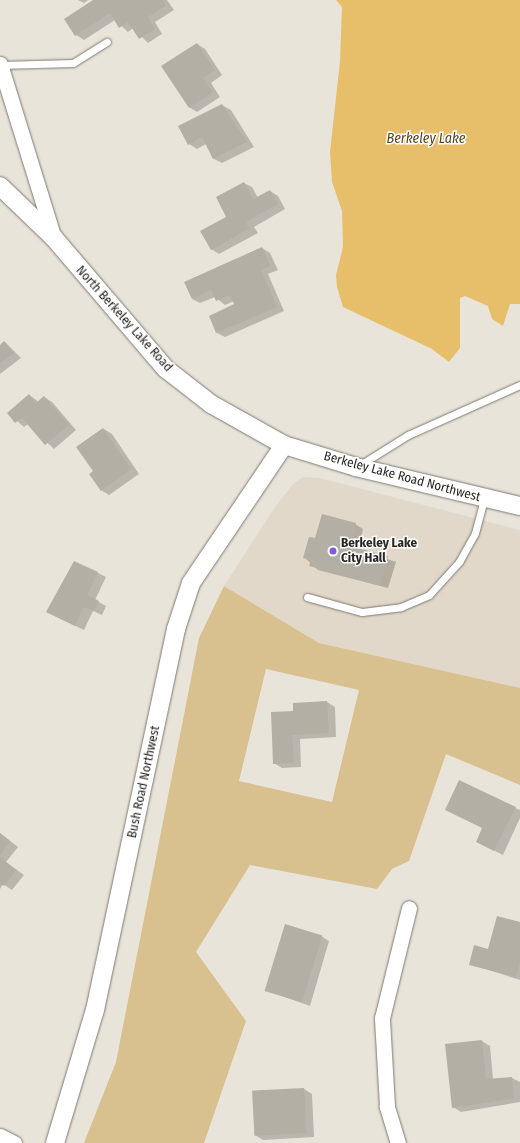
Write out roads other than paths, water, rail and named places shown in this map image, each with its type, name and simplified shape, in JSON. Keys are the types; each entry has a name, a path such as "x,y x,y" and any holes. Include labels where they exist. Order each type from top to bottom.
{"street":[{"path":"0,65 54,238"},
{"name":"North Berkeley Lake Road","path":"0,186 54,238 166,368 211,404 284,445"},
{"name":"Berkeley Lake Road Northwest","path":"284,445 356,467 484,499 520,506"},
{"name":"Bush Road Northwest","path":"55,1143 95,1010 176,629 191,583 284,445"},
{"path":"398,1143 387,1106 382,1018 409,908"},
{"path":"0,1136 14,1143"}],"lane":[{"path":"0,65 73,63 107,42"},
{"path":"356,467 408,436 520,385"},
{"path":"307,597 362,612 401,607 429,595 459,562 475,533 484,499"}],"water":[{"name":"Berkeley Lake","path":"336,0 520,0 520,304 510,304 503,326 492,319 488,306 465,296 460,298 460,348 449,362 432,349 343,307 337,287 336,275 343,247 342,211 332,182 330,152 340,61 342,7"}],"place":[{"name":"Berkeley Lake City Hall","path":"333,551"}]}
